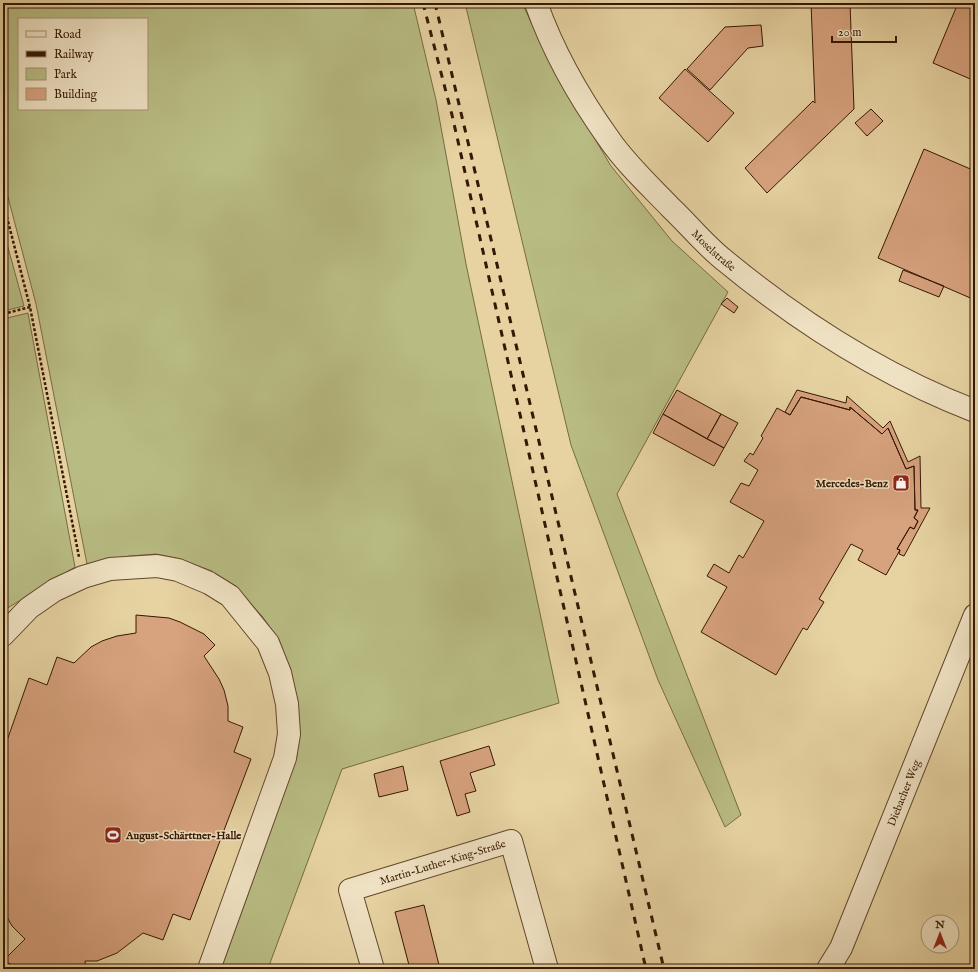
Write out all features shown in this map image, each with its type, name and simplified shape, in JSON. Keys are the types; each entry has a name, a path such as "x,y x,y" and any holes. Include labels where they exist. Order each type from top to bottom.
{"street":[{"name":"Moselstraße","path":"536,3 546,31 585,102 610,140 654,191 723,259 806,323 895,374 975,411"},
{"path":"3,635 29,608 55,590 83,577 110,569 157,566 178,570 209,583 230,596 268,643 280,673 287,704 289,734 285,758 209,969"},
{"name":"Diebacher Weg","path":"828,969 841,948 975,615"},
{"name":"Martin-Luther-King-Straße","path":"373,969 350,890 511,841 547,969"}],"path":[{"path":"3,202 30,307 83,577"},
{"path":"3,314 30,307"}],"green space":[{"path":"3,3 413,3 436,100 466,264 559,703 342,769 270,963 270,969 218,969 297,755 289,667 279,640 262,616 238,591 212,571 180,559 156,554 130,556 87,564 36,304 3,178"},
{"path":"465,3 522,3 552,67 611,166 672,241 728,292 617,494 741,815 725,827 658,680 571,445"},
{"path":"3,229 24,306 3,311"},
{"path":"28,313 75,567 6,609 3,607 3,319"}],"building":[{"path":"811,3 850,3 854,109 767,193 745,168 813,101 815,103"},
{"path":"958,3 975,3 975,81 933,63"},
{"path":"761,25 763,46 748,48 710,90 687,69 725,27"},
{"path":"685,69 734,113 708,142 659,98"},
{"path":"871,109 883,121 867,136 855,123"},
{"path":"924,149 975,171 975,300 878,258"},
{"path":"903,270 944,286 939,297 899,281"},
{"path":"727,298 738,307 734,313 721,304"},
{"path":"677,390 721,414 707,439 663,414"},
{"path":"797,390 846,403 847,396 883,428 890,421 908,462 920,456 921,508 930,508 904,556 899,554 900,550 897,549 910,527 914,529 918,521 914,518 918,510 915,510 914,466 906,469 888,428 882,434 850,407 850,410 801,397 790,415 785,412"},
{"path":"801,397 850,410 850,407 882,434 888,428 906,469 914,466 915,510 918,510 914,518 918,521 914,529 910,527 897,549 900,550 886,575 858,560 863,550 851,544 819,599 824,602 807,630 803,628 776,675 701,632 727,587 707,576 714,564 729,573 739,555 743,558 764,521 730,502 741,483 749,486 758,470 744,461 750,453 753,455 763,438 761,436 777,408 790,415"},
{"path":"663,414 724,448 714,466 653,433"},
{"path":"721,414 738,423 724,448 707,439"},
{"name":"August-Schärttner-Halle","path":"136,615 169,618 180,622 204,634 215,645 204,656 219,679 224,690 228,706 228,721 243,727 234,752 251,759 190,920 173,914 163,940 143,933 117,953 97,961 85,961 86,969 18,969 4,960 25,939 12,926 3,910 3,752 29,678 47,685 57,657 74,663 91,647 102,641 117,636 136,633"},
{"path":"489,746 495,765 470,773 476,791 465,794 470,812 457,816 440,761"},
{"path":"403,766 408,790 379,797 374,774"},
{"path":"424,905 440,969 410,969 395,912"}],"railway":[{"path":"423,3 452,115 646,969"},
{"path":"435,3 664,969"}],"place":[{"name":"Mercedes-Benz","path":"901,483"},
{"name":"August-Schärttner-Halle","path":"113,835"}]}
